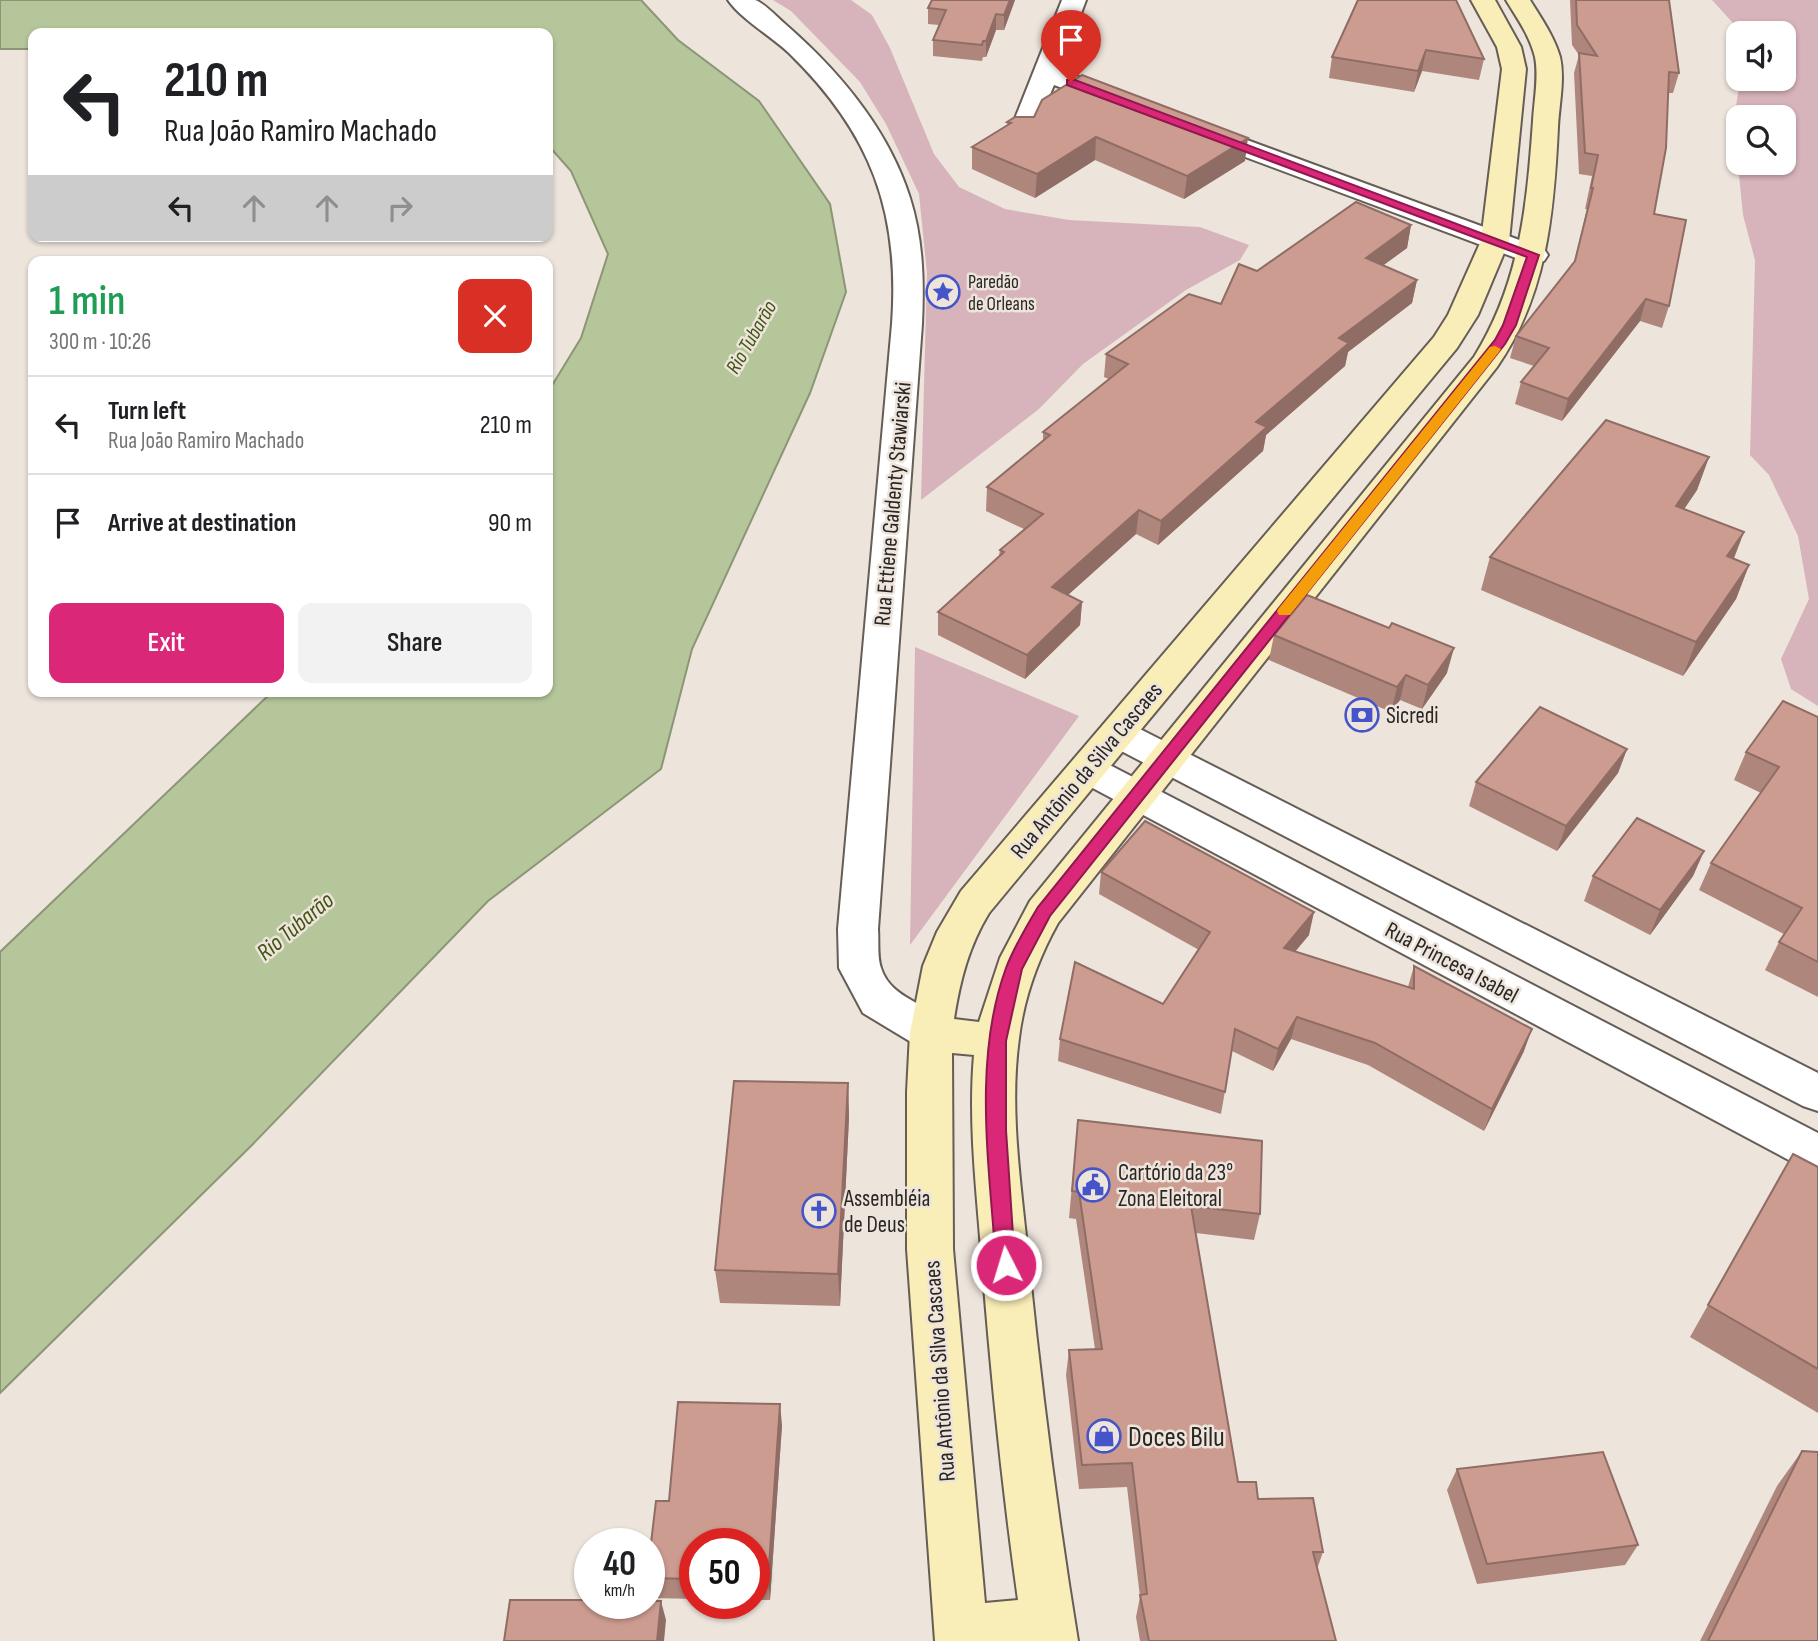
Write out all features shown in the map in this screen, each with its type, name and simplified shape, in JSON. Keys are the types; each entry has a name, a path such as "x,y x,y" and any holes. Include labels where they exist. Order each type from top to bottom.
{"main road":[{"name":"Rua Antônio da Silva Cascaes","path":"961,1637 930,1249 928,1178 932,1033 944,966 957,932 975,902 1446,342 1463,315 1495,241 1514,69 1509,47 1483,0"},
{"path":"961,1637 1050,1632 1019,1392 1001,1212 996,1096 997,1041 1014,969 1044,912 1501,341 1510,325 1534,255 1549,58 1518,0"},
{"path":"932,1033 997,1041"}],"street":[{"name":"Rua Ettiene Galdenty Stawiarski","path":"740,0 799,48 840,90 869,133 890,175 905,234 908,289 903,378 858,929 860,968 878,1001 932,1033"},
{"path":"1023,131 1074,0"},
{"path":"1046,73 1136,107"},
{"path":"1174,121 1534,255"},
{"path":"1118,733 1818,1093"},
{"name":"Rua Princesa Isabel","path":"1087,769 1818,1154"}],"shaded area":[{"path":"773,0 851,0 872,15 890,48 934,154 959,187 1005,209 1069,220 1200,227 1249,245 1240,260 1186,290 1083,364 1039,409 921,500 927,273 919,194 886,124 860,82 791,11"},
{"path":"1712,0 1818,0 1818,706 1791,689 1781,659 1809,599 1798,536 1769,475 1750,455 1755,260 1743,215 1739,175 1796,175 1796,105 1736,105 1738,91 1796,91 1796,21 1731,21"},
{"path":"915,647 1079,716 910,945"}],"water":[{"name":"Rio Tubarão","path":"0,0 641,0 678,40 759,101 830,204 846,292 810,393 692,649 661,769 488,901 252,1145 0,1393 0,952 267,697 553,697 553,384 581,338 608,254 571,171 553,151 553,28 28,28 28,49 0,49"}],"building":[{"path":"932,0 1010,0 1004,15 996,14 982,45 933,40 946,10 928,8"},
{"path":"1358,0 1456,0 1484,59 1426,50 1418,71 1332,57"},
{"path":"1576,0 1669,0 1679,73 1669,72 1666,148 1654,214 1686,220 1669,306 1646,299 1568,399 1521,382 1549,348 1516,336 1575,261 1593,188 1598,155 1585,153 1579,53 1597,56 1577,25"},
{"path":"1082,75 1248,138 1187,176 1096,137 1037,174 972,147 1011,123 1007,122 1015,117 1034,117 1042,100"},
{"path":"1356,202 1411,225 1366,258 1417,280 1339,338 1349,343 1256,422 1267,427 1161,521 1139,510 1052,587 1082,602 1027,655 938,612 1004,552 1000,550 1043,514 987,487 1050,435 1043,432 1128,364 1106,354 1189,294 1221,304 1239,264 1257,271"},
{"path":"1606,420 1709,457 1676,506 1744,532 1727,556 1749,565 1696,642 1490,557"},
{"path":"1307,595 1389,628 1392,623 1454,648 1428,685 1406,675 1397,687 1274,635"},
{"path":"1783,701 1818,717 1818,962 1779,942 1802,908 1711,863 1779,767 1746,752"},
{"path":"1540,707 1627,749 1566,826 1476,782"},
{"path":"1637,818 1704,851 1660,910 1593,876"},
{"path":"1145,821 1314,912 1284,948 1414,989 1414,966 1532,1029 1492,1109 1375,1043 1297,1017 1278,1049 1235,1029 1225,1092 1060,1039 1075,962 1163,1004 1210,932 1101,872"},
{"path":"734,1081 848,1083 838,1274 715,1270"},
{"path":"1078,1120 1262,1141 1260,1214 1191,1206 1238,1482 1256,1482 1258,1499 1313,1498 1323,1552 1313,1552 1336,1641 1149,1641 1140,1595 1147,1594 1132,1463 1082,1465 1069,1350 1102,1349 1079,1192 1072,1191"},
{"path":"1793,1154 1818,1167 1818,1369 1708,1305"},
{"path":"678,1402 780,1404 770,1552 770,1528 679,1528 679,1579 665,1578 665,1528 653,1528 656,1501 669,1501"},
{"path":"1802,1451 1818,1452 1818,1641 1708,1641"},
{"path":"1603,1452 1638,1545 1487,1564 1457,1469"},
{"path":"510,1600 574,1600 574,1619 659,1619 657,1641 504,1641"}],"slow traffic":[{"path":"1285,611 1495,349"}],"place":[{"name":"Paredão de Orleans","path":"943,292"},
{"name":"Sicredi","path":"1362,715"},
{"name":"Cartório da 23° Zona Eleitoral","path":"1093,1185"},
{"name":"Assembléia de Deus","path":"819,1211"},
{"name":"Doces Bilu","path":"1104,1436"}],"route":[{"path":"1006,1265 997,1130 997,1041 1014,969 1028,939 1044,912 1501,341 1510,325 1534,255 1071,82"}]}
